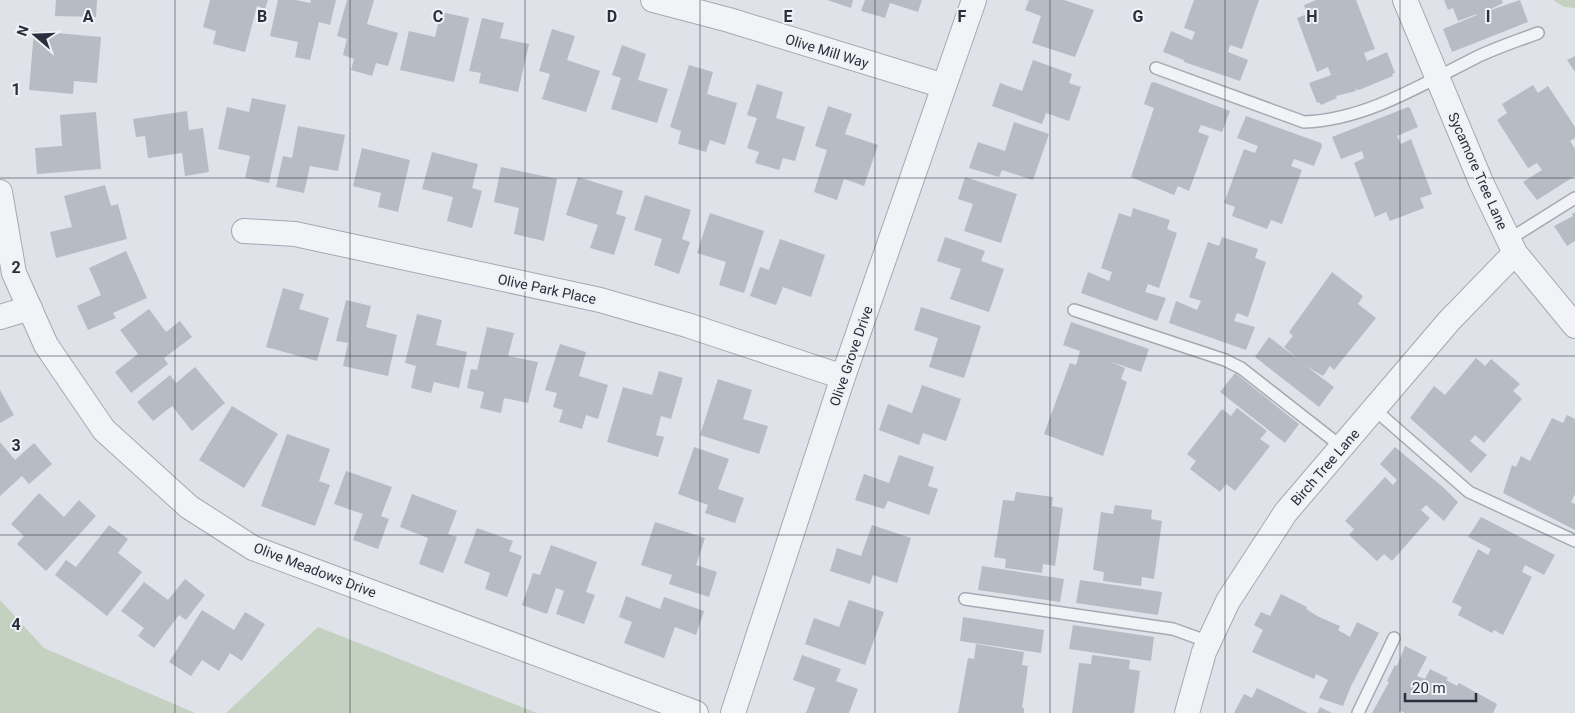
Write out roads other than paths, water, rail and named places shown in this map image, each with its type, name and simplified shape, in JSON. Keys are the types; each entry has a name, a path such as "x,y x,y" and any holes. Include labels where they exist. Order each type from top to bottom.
{"street":[{"name":"Olive Mill Way","path":"653,0 944,86"},
{"name":"Olive Grove Drive","path":"733,713 843,377 974,0"},
{"name":"Sycamore Tree Lane","path":"1405,0 1481,182 1511,247 1575,326"},
{"name":"Olive Meadows Drive","path":"0,192 14,272 46,345 104,430 189,507 253,548 696,713"},
{"name":"Olive Park Place","path":"244,231 295,234 600,300 688,325 843,377"},
{"name":"Birch Tree Lane","path":"1186,713 1209,642 1228,601 1286,512 1511,247"},
{"path":"0,317 30,308"}],"lane":[{"path":"1156,68 1304,122 1324,121 1352,115 1438,79 1476,58 1538,33"},
{"path":"1511,247 1575,198"},
{"path":"1074,310 1225,360 1241,368 1342,447"},
{"path":"1374,410 1469,492 1575,541"},
{"path":"965,600 1173,629 1209,642"},
{"path":"1358,713 1394,638"}]}
